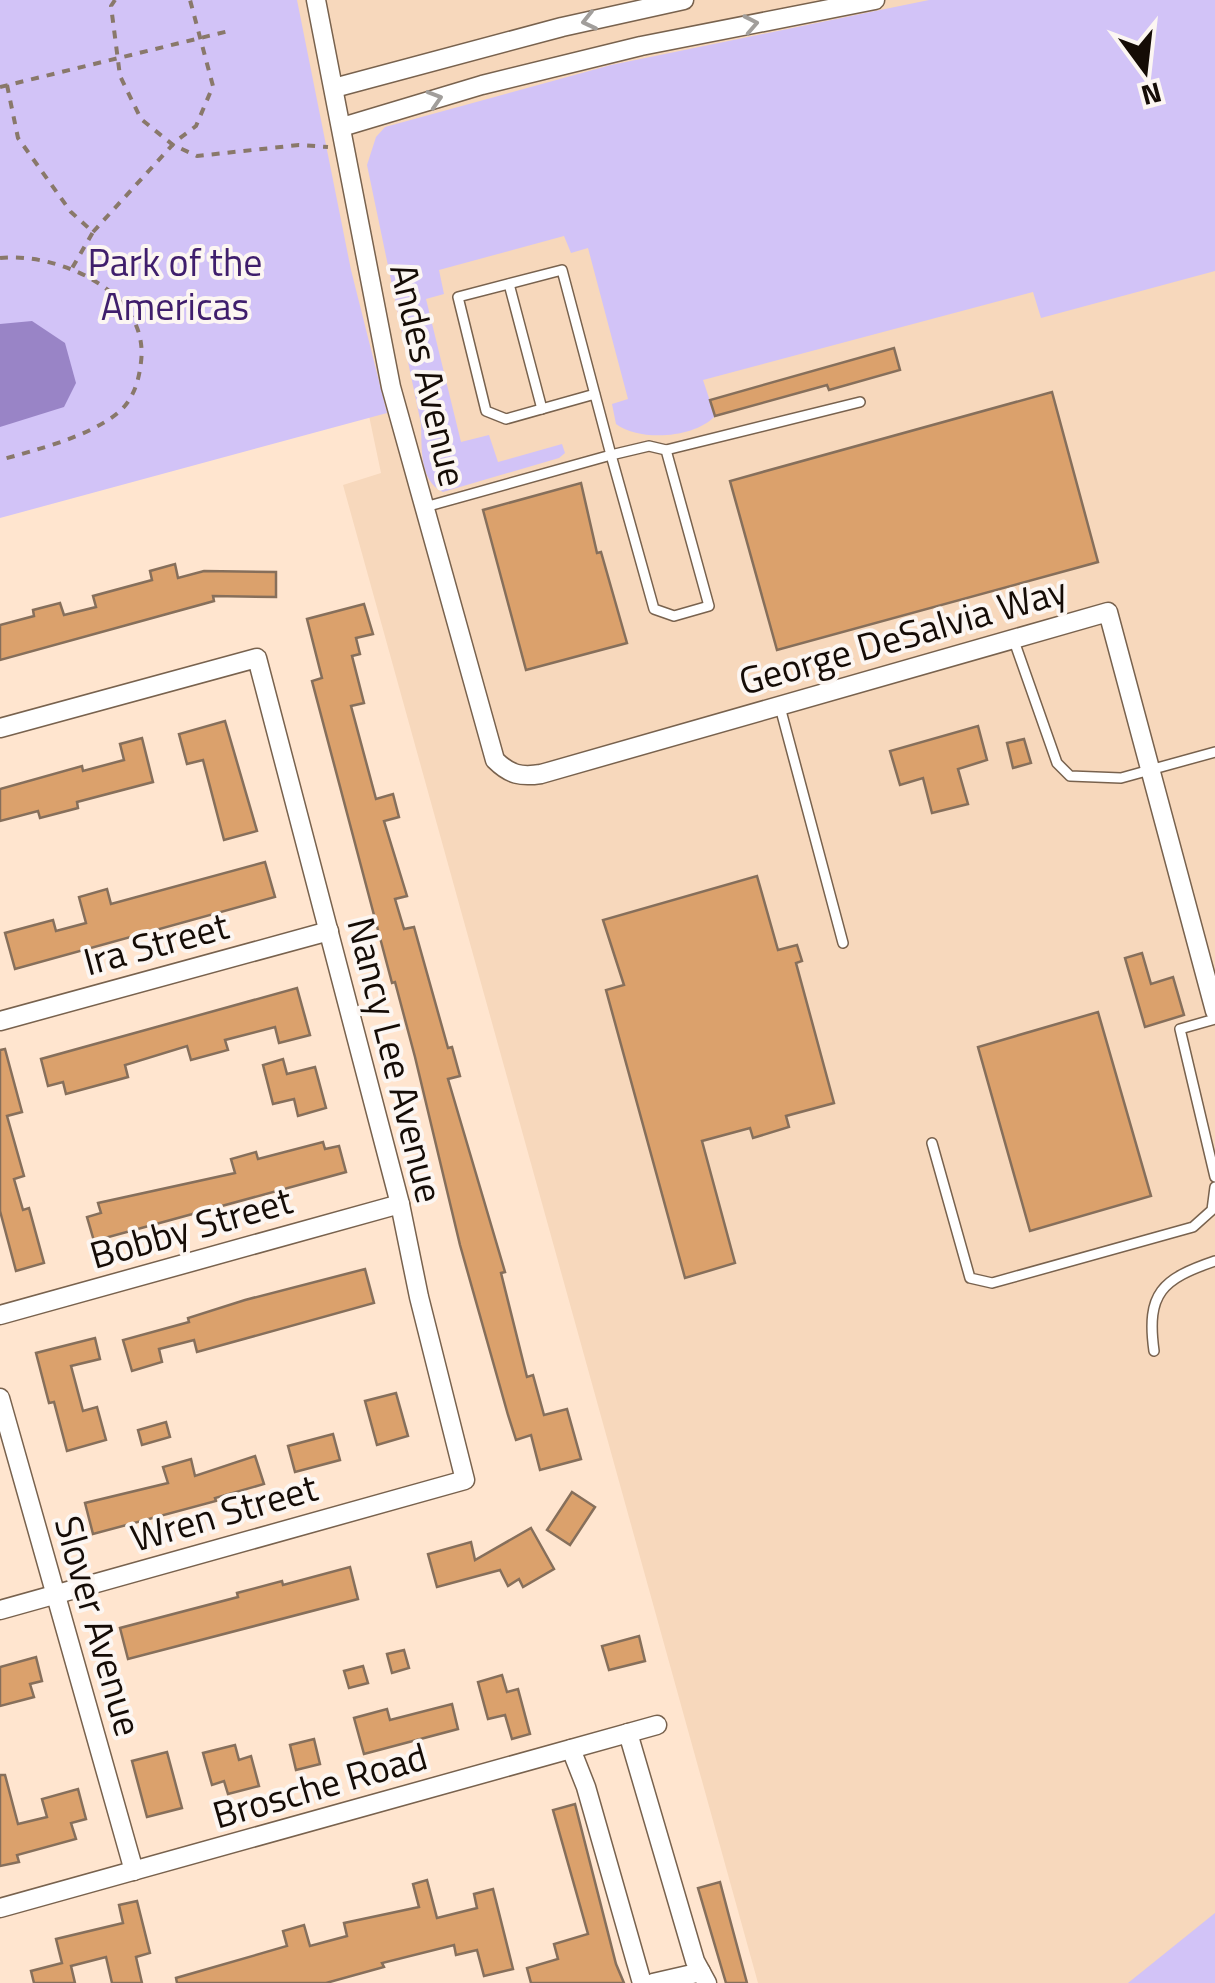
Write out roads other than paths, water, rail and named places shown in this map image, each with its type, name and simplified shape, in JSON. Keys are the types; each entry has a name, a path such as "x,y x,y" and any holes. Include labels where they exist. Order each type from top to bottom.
{"street":[{"name":"Andes Avenue","path":"316,0 392,387 495,760"},
{"path":"334,88 684,0"},
{"path":"343,136 482,85 641,46 875,0"},
{"name":"George DeSalvia Way","path":"495,760 506,771 522,776 541,774 1108,612 1215,1015"},
{"name":"Nancy Lee Avenue","path":"0,728 257,658 400,1204 465,1480"},
{"name":"Ira Street","path":"0,1020 329,931"},
{"name":"Bobby Street","path":"0,1315 400,1204"},
{"name":"Slover Avenue","path":"0,1398 134,1871"},
{"name":"Wren Street","path":"0,1610 465,1480"},
{"name":"Brosche Road","path":"0,1908 657,1725"},
{"path":"628,1733 695,1962 704,1978 653,1983"},
{"path":"572,1749 642,1983"}],"lane":[{"path":"595,394 506,419 486,411 458,297 562,270 654,609 674,616 708,606 666,450"},
{"path":"509,284 542,409"},
{"path":"425,507 610,454 650,446 666,450 860,402"},
{"path":"1013,638 1057,763 1070,776 1121,778 1215,752"},
{"path":"779,704 843,943"},
{"path":"1215,1015 1180,1029 1215,1177"},
{"path":"932,1143 970,1278 992,1284 1193,1226 1212,1210 1215,1188"},
{"path":"1154,1351 1150,1325 1158,1294 1168,1282 1215,1262"}],"park label":[{"name":"Park of the Americas","path":"175,285"}]}
